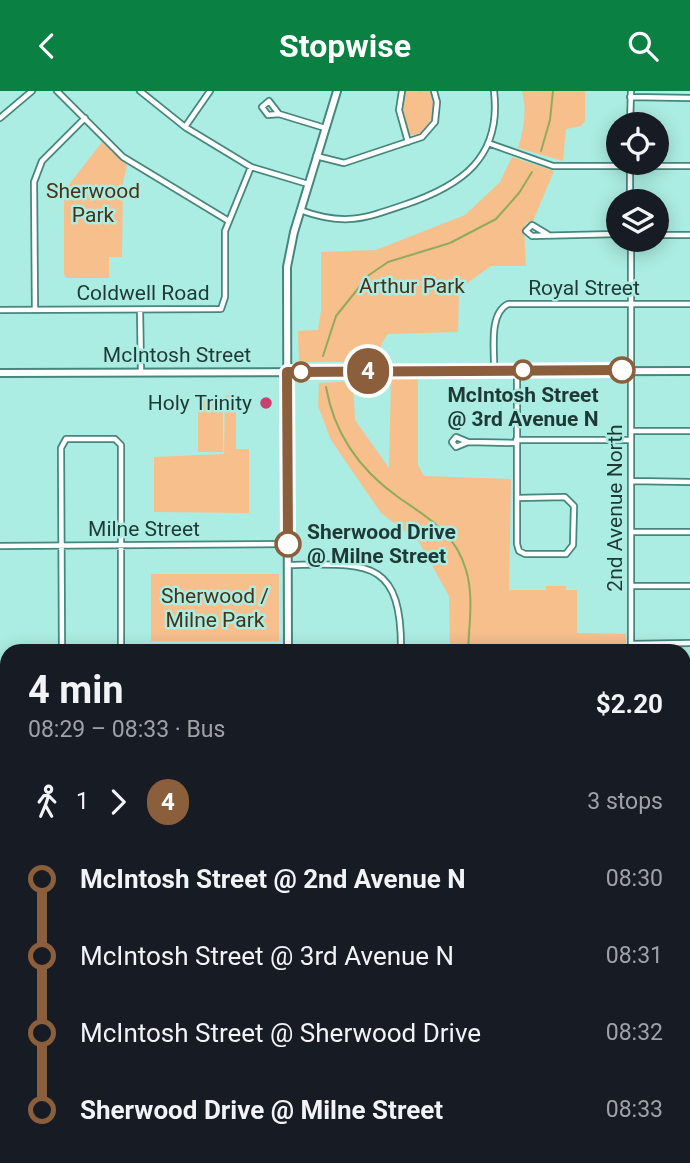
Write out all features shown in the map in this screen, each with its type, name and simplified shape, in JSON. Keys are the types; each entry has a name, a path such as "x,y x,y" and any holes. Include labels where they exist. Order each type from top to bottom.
{"street":[{"path":"0,118 32,91"},
{"path":"57,91 131,162 228,220"},
{"path":"141,91 157,108 251,167 308,184"},
{"path":"185,127 210,91"},
{"path":"288,644 287,267 300,210 337,91"},
{"path":"402,91 399,110 408,142"},
{"path":"316,156 344,163 422,137 435,122 437,102 433,91"},
{"path":"300,210 325,219 362,219 436,195 469,173 488,143 494,125 494,91"},
{"path":"630,112 631,94 690,98"},
{"path":"279,114 325,128"},
{"path":"34,309 34,182 42,161 85,118"},
{"path":"488,143 552,166 606,165"},
{"path":"669,165 690,166"},
{"name":"Coldwell Road","path":"0,310 221,309 225,297 228,220 251,167"},
{"path":"547,234 606,235"},
{"path":"669,235 690,235"},
{"name":"2nd Avenue North","path":"631,252 631,644"},
{"name":"Royal Street","path":"494,370 496,318 500,308 508,304 690,304"},
{"path":"140,310 141,372"},
{"path":"517,370 516,442 517,498 519,551 525,554 566,554 573,545 574,506 565,498 517,498"},
{"name":"McIntosh Street","path":"0,373 690,371"},
{"path":"631,431 690,431"},
{"path":"62,644 61,448 66,439 115,439 121,445 121,644"},
{"path":"468,442 631,440"},
{"path":"631,481 690,482"},
{"path":"631,532 690,532"},
{"name":"Milne Street","path":"0,546 288,544"},
{"path":"288,565 351,564 378,574 397,600 400,644"},
{"path":"631,586 690,586"},
{"path":"631,644 690,643"},
{"path":"0,713 0,767"},
{"path":"0,849 0,899"}],"green space":[{"path":"404,91 430,91 432,116 417,136 408,134 402,110"},
{"path":"522,91 585,91 585,121 581,126 566,129 563,161 518,148 524,120"},
{"name":"Sherwood Park","path":"102,142 127,165 123,183 122,257 109,257 109,278 66,278 64,191"},
{"name":"Arthur Park","path":"512,157 554,171 533,221 526,223 524,229 526,266 491,266 459,289 458,332 388,334 381,344 382,361 299,362 298,331 318,330 321,311 321,252 376,250 465,215 500,182"},
{"path":"418,377 418,465 424,476 511,479 509,590 546,590 546,586 566,586 566,590 577,590 577,633 626,634 626,644 450,644 449,596 419,542 381,513 331,440 318,406 319,383 353,381 355,420 389,468 391,378"},
{"path":"225,395 236,395 236,449 249,449 249,513 154,512 154,457 224,454"},
{"path":"223,399 223,452 198,452 198,400"},
{"name":"Sherwood / Milne Park","path":"151,574 279,574 279,641 151,641"}],"waterway":[{"path":"541,151 550,120 553,91"},
{"path":"323,356 336,316 369,275 388,262 450,243 496,219 519,193 532,172"},
{"path":"326,387 335,420 361,462 384,486 439,527 455,546 466,570 470,590 468,644"}],"bus line":[{"name":"4","path":"288,544 287,372 622,370"}],"place":[{"name":"McIntosh Street @ 3rd Avenue N","path":"523,370"},
{"name":"Holy Trinity","path":"266,403"},
{"name":"Sherwood Drive @ Milne Street","path":"288,544"}]}
